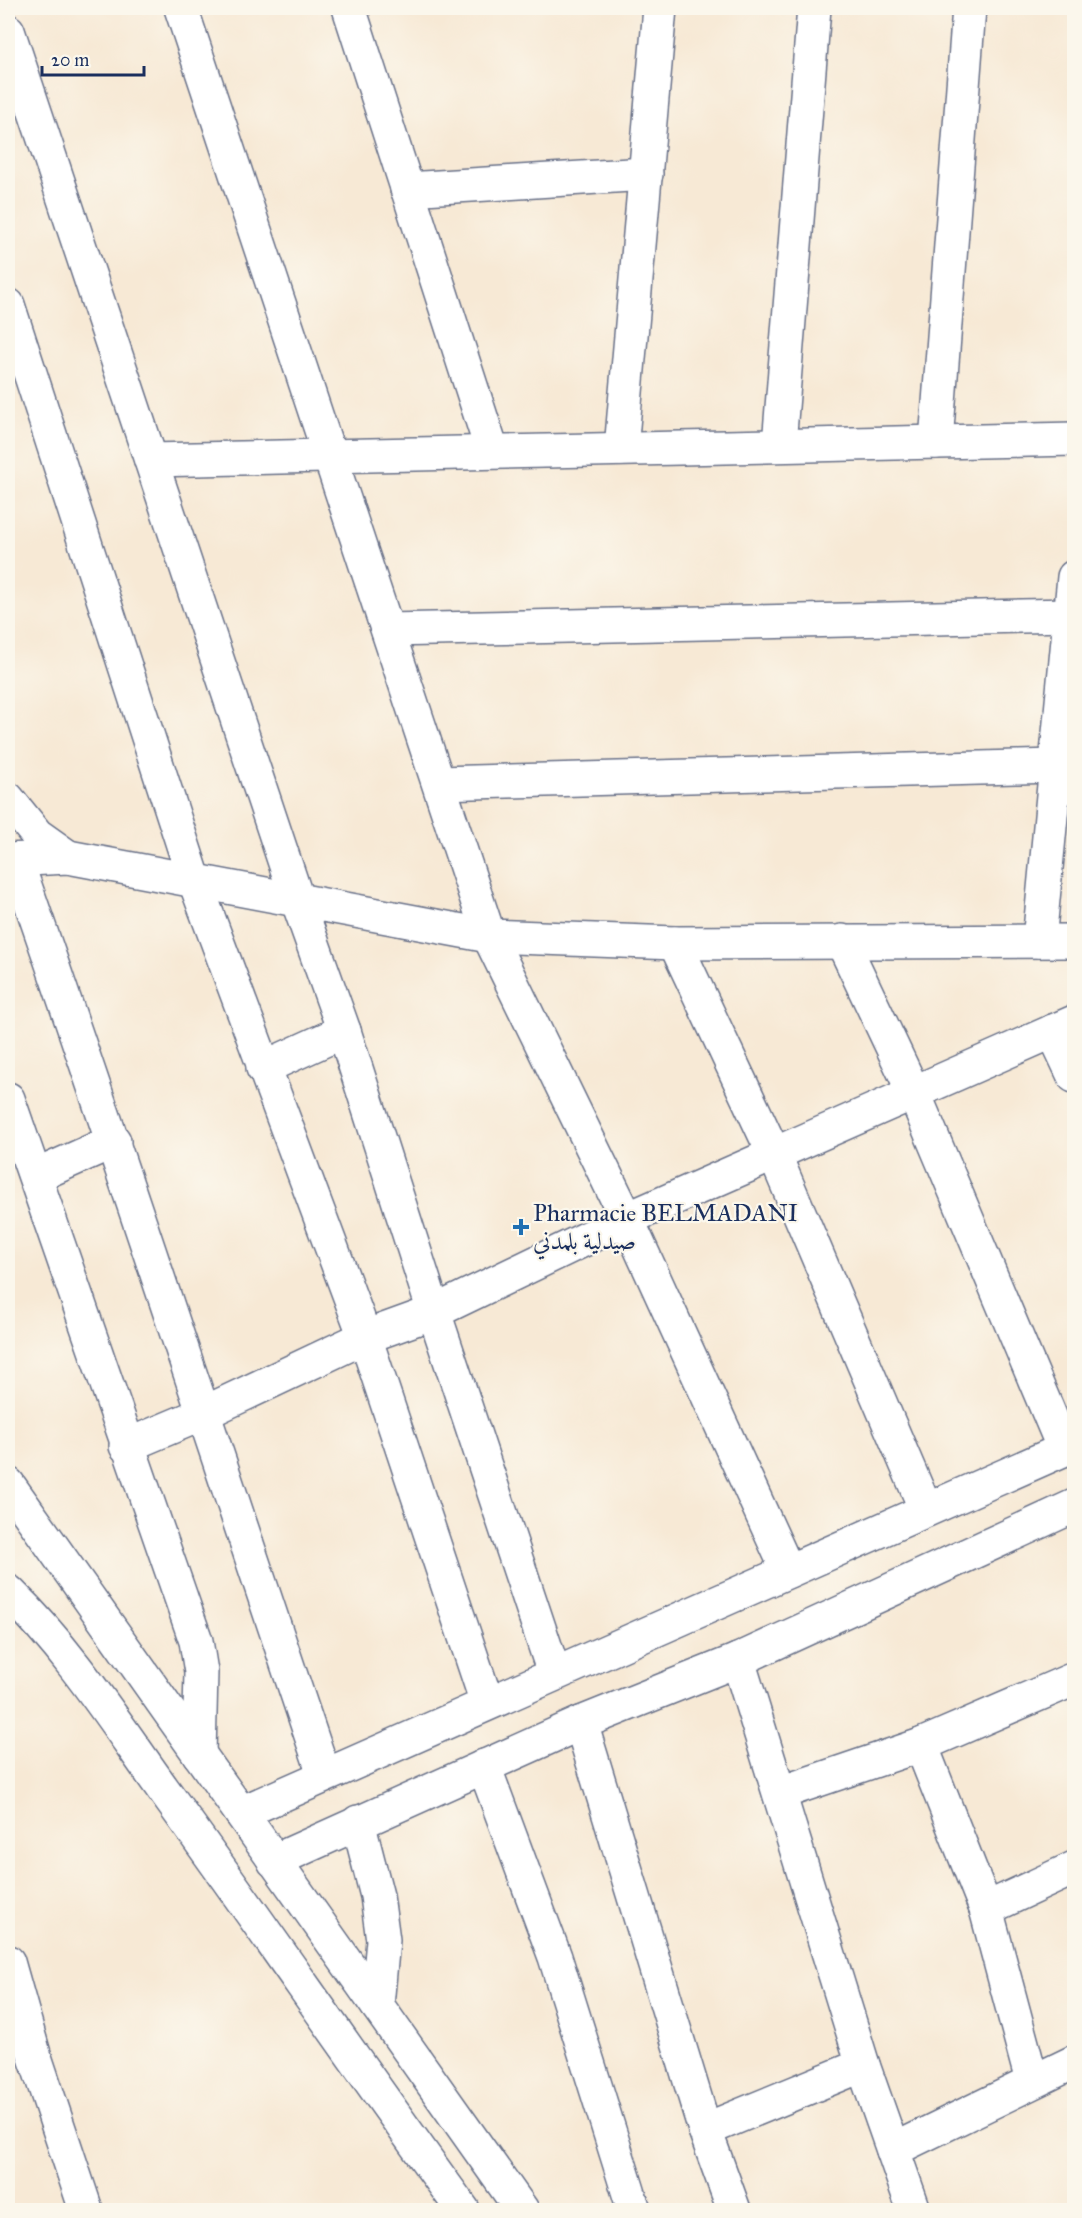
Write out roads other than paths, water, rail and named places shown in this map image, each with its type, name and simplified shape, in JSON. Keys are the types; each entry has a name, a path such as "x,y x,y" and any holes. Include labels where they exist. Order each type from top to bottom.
{"street":[{"path":"180,8 489,936 627,1219 788,1571"},
{"path":"349,8 492,451"},
{"path":"621,449 660,8"},
{"path":"779,445 814,8"},
{"path":"936,442 969,8"},
{"path":"8,31 298,902 344,1031 434,1312 554,1673"},
{"path":"407,189 646,174"},
{"path":"8,305 194,879 365,1337 487,1703"},
{"path":"151,460 1074,439"},
{"path":"1039,941 1074,577"},
{"path":"388,630 1071,615"},
{"path":"439,783 1056,766"},
{"path":"8,799 37,835 68,857"},
{"path":"324,1774 202,1414 114,1141 12,860 68,857 194,879 298,902 489,936 675,943 1074,941"},
{"path":"241,1813 324,1774 1069,1447 913,1091 842,941"},
{"path":"675,943 775,1156 926,1510"},
{"path":"126,1446 202,1414 365,1337 434,1312 627,1219 775,1156 913,1091 1064,1026 1074,1076"},
{"path":"263,1068 344,1031"},
{"path":"8,1099 126,1446 196,1641 201,1672 199,1754"},
{"path":"36,1176 114,1141"},
{"path":"8,1484 522,2211"},
{"path":"274,1861 581,1723 738,1660 1074,1506"},
{"path":"8,1594 61,1648 222,1870 463,2211"},
{"path":"738,1660 863,2065 914,2211"},
{"path":"780,1793 921,1745 1074,1679"},
{"path":"581,1723 705,2130 734,2211"},
{"path":"921,1745 986,1909 1032,2081"},
{"path":"484,1766 555,1957 634,2211"},
{"path":"358,1822 377,1896 383,1940 377,2005"},
{"path":"986,1909 1074,1868"},
{"path":"8,1962 34,2054 86,2211"},
{"path":"893,2150 1074,2062"},
{"path":"705,2130 863,2065"}],"place":[{"name":"Pharmacie BELMADANI صيدلية بلمدني","path":"521,1227"}]}
